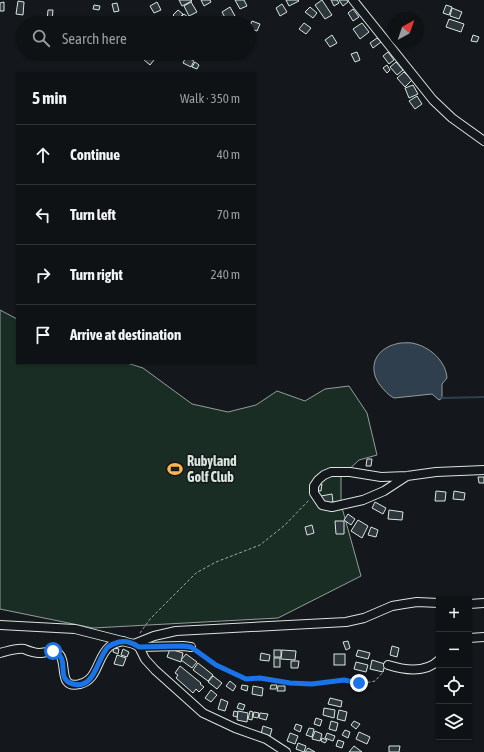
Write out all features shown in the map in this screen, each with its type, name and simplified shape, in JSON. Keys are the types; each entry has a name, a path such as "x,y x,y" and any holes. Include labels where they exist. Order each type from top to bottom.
{"street":[{"path":"353,0 433,100 452,118 484,141"},
{"path":"407,476 384,491 363,500 332,507 322,504 314,493 314,486 318,480 331,472 350,472 381,477 407,476 436,472 484,470"},
{"path":"137,646 154,636 176,631 346,622 364,618 392,606 417,602 436,603"},
{"path":"472,604 484,603"},
{"path":"0,625 75,629 124,640 137,646 191,647"},
{"path":"472,638 484,637"},
{"path":"0,653 14,649 22,649 34,653 53,651 61,656 63,660 64,677 66,681 79,685 86,682 96,671 108,647 114,643 124,640"},
{"path":"137,646 145,659 155,670 203,713 235,728 266,739 286,752"},
{"path":"388,665 411,670 428,667 436,662"}],"path":[{"path":"137,646 141,631 150,619 196,573 216,562 260,546 286,526 314,493"},
{"path":"191,647 216,665 246,679 260,678 290,683 322,683 344,680 359,683 370,682 375,681 388,665"}],"green space":[{"name":"Rubyland Golf Club","path":"0,310 16,318 16,364 130,364 143,368 192,404 228,412 256,405 277,391 305,401 325,389 349,386 367,413 377,455 359,460 341,477 341,504 361,576 278,618 93,628 0,609"}],"water":[{"path":"400,343 412,343 422,346 432,352 441,361 447,378 442,384 442,398 439,400 432,394 394,398 380,385 374,369 376,359 383,350"}],"building":[{"path":"179,0 191,0 192,1 182,6"},
{"path":"201,0 210,0 211,2 204,6"},
{"path":"235,0 244,0 247,6 240,9"},
{"path":"286,0 298,0 299,1 289,6"},
{"path":"322,0 332,15 325,19 315,5"},
{"path":"331,0 337,0 339,3 334,6"},
{"path":"339,0 347,0 348,2 343,6"},
{"path":"18,1 24,2 23,15 16,14"},
{"path":"4,2 4,11 0,11 0,3"},
{"path":"157,2 161,10 154,13 150,6"},
{"path":"191,2 197,12 189,16 184,6"},
{"path":"117,3 119,11 114,12 112,4"},
{"path":"282,4 287,12 280,16 276,8"},
{"path":"94,5 100,6 99,10 93,9"},
{"path":"446,5 452,7 449,15 443,13"},
{"path":"230,7 235,16 224,16 222,12"},
{"path":"310,7 317,13 313,18 305,12"},
{"path":"452,8 462,12 459,19 450,16"},
{"path":"353,9 359,17 353,21 348,13"},
{"path":"48,10 53,10 52,16 47,16"},
{"path":"178,10 183,14 181,16 173,15"},
{"path":"449,19 464,24 461,32 446,27"},
{"path":"256,22 260,24 256,31"},
{"path":"304,23 311,28 306,34 299,29"},
{"path":"362,23 369,32 360,39 353,29"},
{"path":"332,35 337,43 330,47 325,40"},
{"path":"473,35 479,37 477,42 471,41"},
{"path":"377,38 381,42 373,48 370,43"},
{"path":"357,52 360,60 355,62 351,54"},
{"path":"388,52 394,60 389,64 383,56"},
{"path":"144,60 154,60 150,65"},
{"path":"184,60 194,61 191,67 183,63"},
{"path":"195,62 199,65 197,69 192,67"},
{"path":"396,62 403,70 397,75 390,67"},
{"path":"387,65 390,70 387,73 383,68"},
{"path":"404,72 412,80 405,87 397,78"},
{"path":"413,85 418,94 409,98 405,88"},
{"path":"417,96 422,104 415,109 409,101"},
{"path":"367,459 372,459 371,466 366,466"},
{"path":"478,477 484,477 484,483 479,483"},
{"path":"315,483 322,484 321,491 314,490"},
{"path":"436,491 446,492 445,501 435,501"},
{"path":"454,491 465,493 464,500 453,499"},
{"path":"332,494 333,502 323,504 321,496"},
{"path":"375,502 386,508 383,514 372,508"},
{"path":"389,510 403,512 402,520 388,519"},
{"path":"348,514 355,519 351,525 344,520"},
{"path":"358,520 368,526 362,538 351,531"},
{"path":"335,521 344,521 344,534 336,534"},
{"path":"312,525 314,533 307,535 305,527"},
{"path":"371,527 378,530 376,537 368,535"},
{"path":"348,641 350,648 346,650 343,642"},
{"path":"392,646 399,648 397,657 390,655"},
{"path":"114,648 119,649 118,654 113,652"},
{"path":"123,649 129,652 127,657 121,655"},
{"path":"170,649 183,653 181,662 167,657"},
{"path":"274,650 281,650 281,657 274,657"},
{"path":"282,650 296,651 295,660 281,659"},
{"path":"358,650 370,653 368,659 356,656"},
{"path":"261,653 270,655 269,661 260,660"},
{"path":"186,654 197,662 192,668 181,660"},
{"path":"334,654 345,654 345,665 334,665"},
{"path":"117,655 126,658 123,666 114,664"},
{"path":"274,658 280,658 280,667 274,667"},
{"path":"372,660 385,664 383,672 370,669"},
{"path":"291,661 299,661 298,668 291,668"},
{"path":"356,662 368,665 366,672 354,669"},
{"path":"198,663 213,675 208,681 193,670"},
{"path":"180,666 204,687 199,692 196,689 193,693 176,678 178,675 175,673"},
{"path":"213,676 222,683 217,689 208,682"},
{"path":"230,681 236,686 233,691 226,686"},
{"path":"242,685 248,686 247,691 241,689"},
{"path":"271,685 277,685 276,689 270,689"},
{"path":"253,686 263,688 262,696 252,694"},
{"path":"278,686 285,686 285,691 277,691"},
{"path":"211,690 217,695 211,702 205,698"},
{"path":"330,698 342,701 341,707 328,704"},
{"path":"221,699 228,702 225,711 218,709"},
{"path":"239,703 245,705 243,710 237,708"},
{"path":"324,708 335,710 334,718 323,715"},
{"path":"339,710 347,712 345,721 337,719"},
{"path":"234,711 238,712 237,717 233,716"},
{"path":"238,711 248,713 247,722 237,720"},
{"path":"250,711 253,712 252,720 248,719"},
{"path":"254,712 259,713 258,718 253,717"},
{"path":"260,713 268,714 266,720 259,718"},
{"path":"316,718 322,720 320,726 314,724"},
{"path":"331,721 338,723 336,731 329,729"},
{"path":"354,721 360,724 356,729 351,725"},
{"path":"296,724 302,726 300,732 294,729"},
{"path":"263,726 272,729 270,736 261,734"},
{"path":"309,728 314,729 312,737 306,735"},
{"path":"345,730 350,732 348,738 342,735"},
{"path":"315,731 322,734 320,741 312,739"},
{"path":"359,732 370,737 367,744 356,739"},
{"path":"290,733 298,736 295,744 287,741"},
{"path":"327,733 335,736 333,741 325,738"},
{"path":"322,738 327,740 325,743 321,741"},
{"path":"338,740 344,742 342,748 336,746"},
{"path":"298,743 306,746 304,752 296,749"},
{"path":"354,746 362,752 349,752"},
{"path":"389,746 400,746 399,752 389,752"},
{"path":"308,748 315,752 305,752"}],"waterway":[{"path":"442,398 484,397"}],"place":[{"name":"Rubyland Golf Club","path":"175,469"}],"route":[{"path":"53,651 61,656 63,660 64,677 66,681 79,685 86,682 96,671 108,647 114,643 124,640 139,647 191,647 216,665 246,679 260,678 290,683 312,684 344,680 359,683"}]}
